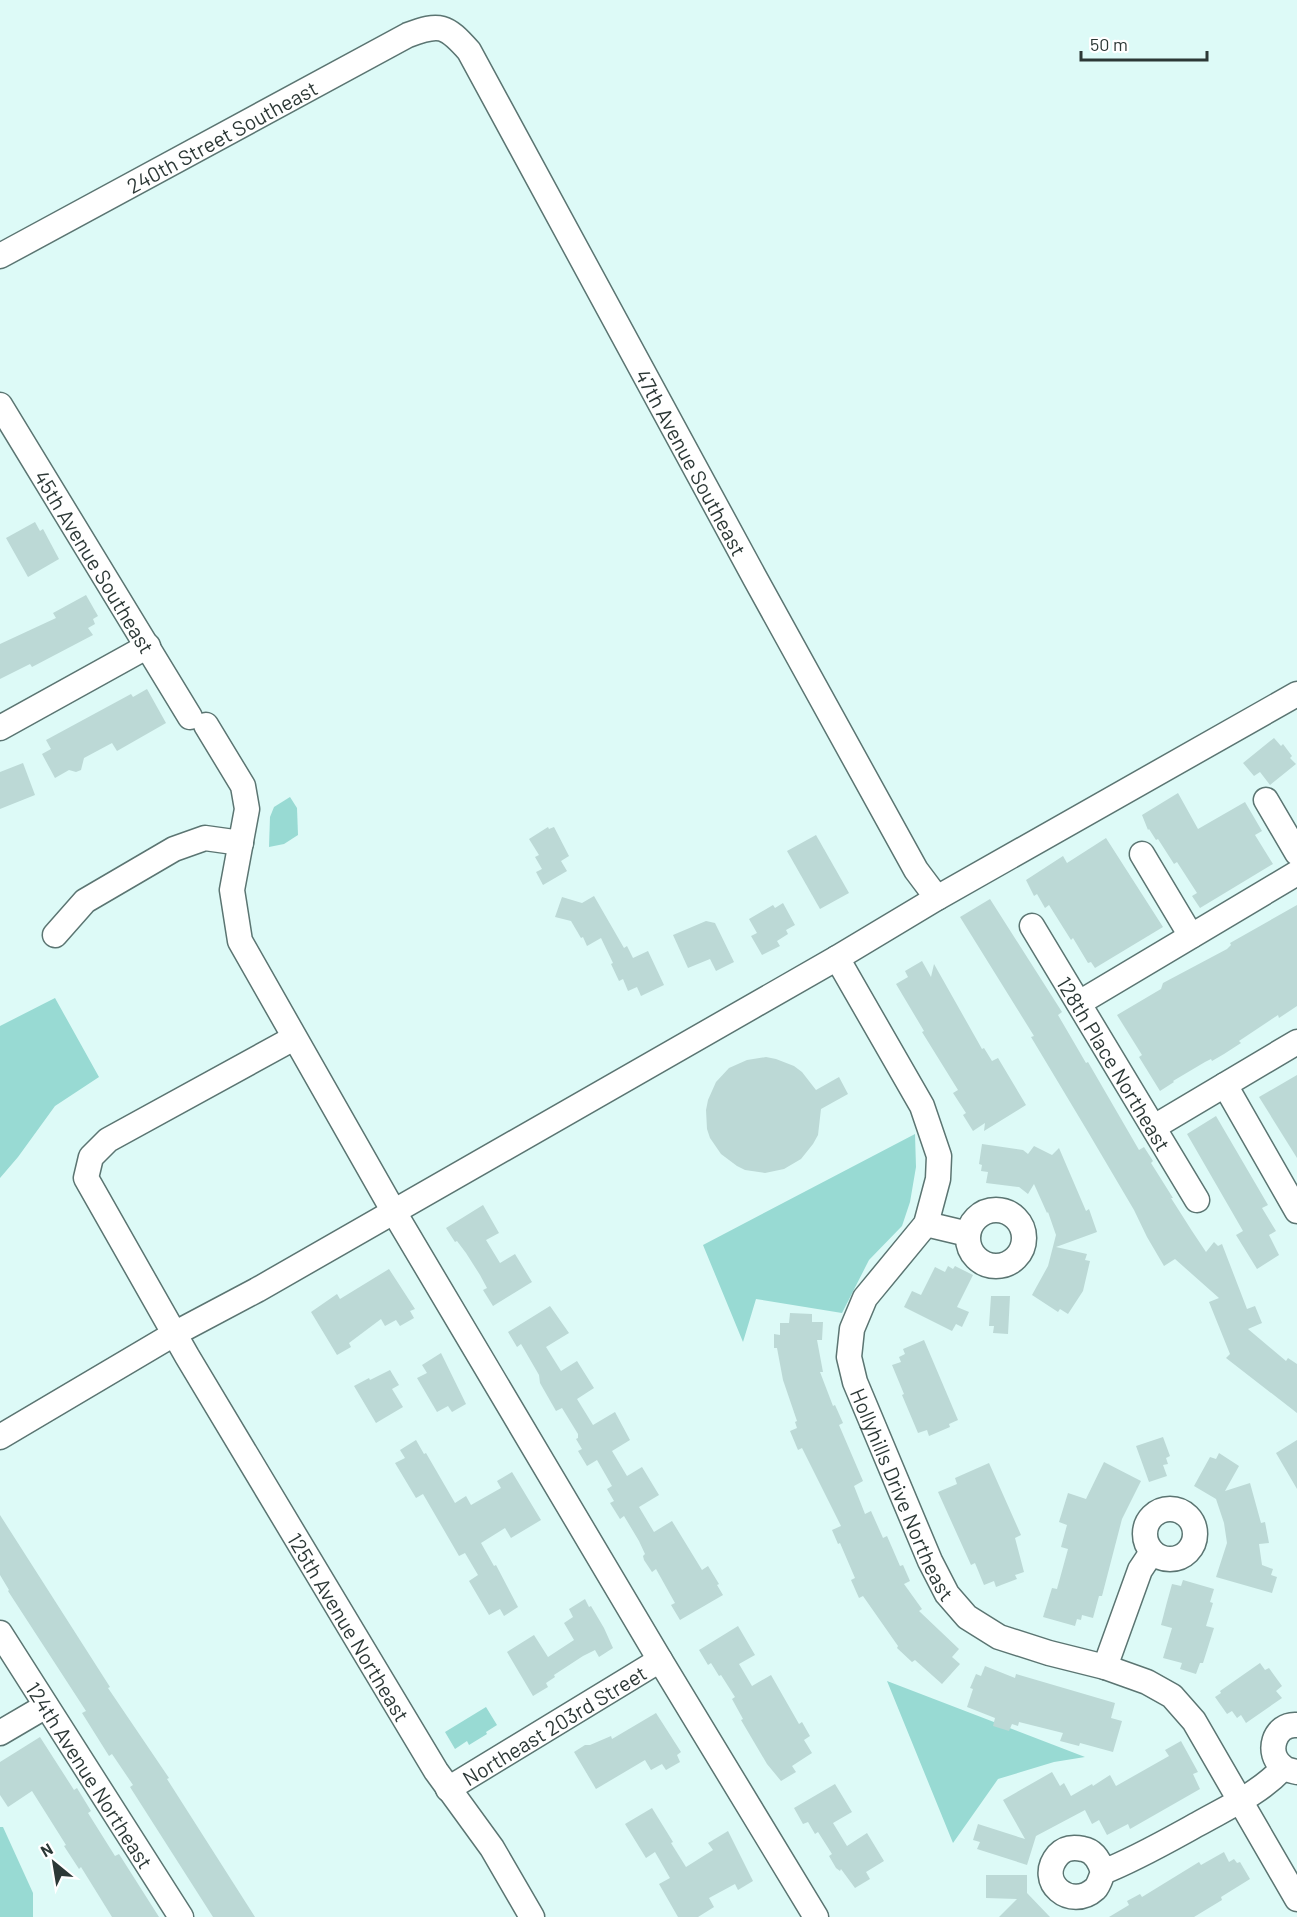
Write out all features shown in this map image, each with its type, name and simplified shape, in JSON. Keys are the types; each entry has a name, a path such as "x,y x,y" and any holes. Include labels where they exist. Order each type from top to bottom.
{"street":[{"name":"240th Street Southeast","path":"0,256 408,35 429,27 446,29"},
{"name":"47th Avenue Southeast","path":"446,29 469,51 799,660 916,870 937,898"},
{"name":"45th Avenue Southeast","path":"0,405 148,646 243,786 247,814 232,890 240,941 394,1212 660,1660 816,1917"},
{"path":"0,728 148,646"},
{"path":"0,1437 174,1334 394,1212 837,958 937,898 1297,694"},
{"path":"1266,800 1297,853"},
{"path":"55,935 85,901 174,849 205,838 241,843"},
{"path":"1142,854 1191,936"},
{"path":"1079,1003 1297,873"},
{"name":"128th Place Northeast","path":"1032,926 1197,1200"},
{"name":"Hollyhills Drive Northeast","path":"837,958 922,1106 939,1156 938,1179 926,1224 865,1298 852,1329 849,1357 855,1382 930,1561 947,1593 967,1617 999,1637 1048,1653 1105,1667 1147,1682 1172,1696 1194,1721 1297,1899"},
{"name":"125th Avenue Northeast","path":"294,1038 108,1140 91,1157 86,1178 174,1334 430,1762 492,1848 532,1917"},
{"path":"1154,1127 1297,1042"},
{"path":"1224,1085 1295,1203"},
{"path":"926,1224 968,1234"},
{"path":"1105,1667 1140,1570 1152,1552"},
{"name":"124th Avenue Northeast","path":"0,1633 181,1917"},
{"name":"Northeast 203rd Street","path":"448,1789 660,1660"},
{"path":"0,1733 46,1706"},
{"path":"1103,1872 1127,1863 1290,1770 1274,1756 1272,1744 1278,1732 1297,1725"}],"shaded area":[{"path":"290,797 297,808 298,835 284,844 269,847 270,817 274,807"},
{"path":"55,998 99,1077 55,1106 0,1178 0,1026"},
{"path":"915,1134 916,1167 910,1202 902,1226 869,1260 842,1313 756,1299 743,1342 703,1245"},
{"path":"887,1681 1085,1757 1054,1762 998,1779 953,1843"},
{"path":"486,1707 497,1725 469,1745 467,1741 455,1749 445,1732"},
{"path":"0,1827 3,1827 33,1893 33,1917 0,1917"}],"building":[{"path":"35,522 40,531 43,529 59,559 28,577 6,538"},
{"path":"86,595 98,616 93,619 95,624 88,628 93,635 32,667 30,664 0,679 0,644 56,618 53,613"},
{"path":"147,689 166,723 117,751 112,743 84,758 81,770 76,772 69,770 55,778 42,754 51,749 46,740 131,694 133,697"},
{"path":"1274,738 1281,746 1283,744 1296,764 1270,785 1260,772 1254,776 1243,763"},
{"path":"23,763 35,795 0,809 0,772"},
{"path":"1178,793 1198,829 1245,802 1262,831 1255,835 1273,864 1200,908 1192,896 1197,893 1177,862 1174,864 1158,839 1156,840 1148,830 1142,815"},
{"path":"548,827 549,829 554,827 569,856 561,861 567,871 543,885 536,872 542,869 535,857 539,855 529,839"},
{"path":"816,835 849,893 820,909 787,851"},
{"path":"1106,838 1163,927 1095,968 1091,962 1088,963 1073,938 1071,940 1049,905 1045,908 1037,894 1034,896 1026,880 1063,856 1067,863"},
{"path":"594,896 624,948 627,946 633,958 648,951 664,985 641,996 637,987 628,991 623,979 619,981 601,938 587,946 571,921 555,917 562,897 582,903"},
{"path":"990,899 1062,1012 1058,1015 1139,1150 1144,1147 1153,1161 1151,1163 1173,1198 1171,1198 1206,1252 1214,1242 1218,1246 1222,1244 1247,1309 1255,1306 1262,1323 1248,1329 1286,1361 1288,1358 1297,1364 1297,1413 1226,1358 1230,1354 1209,1302 1219,1298 1175,1259 1164,1266 1134,1210 1031,1037 1034,1036 960,917"},
{"path":"783,903 795,925 786,930 788,934 777,941 780,946 762,955 751,936 757,933 749,919 773,905 775,908"},
{"path":"1297,905 1297,1006 1279,1018 1278,1015 1224,1054 1205,1062 1160,1091 1139,1057 1142,1055 1117,1015 1161,989 1163,983 1227,949 1230,943"},
{"path":"706,921 715,923 734,962 716,971 710,959 688,968 673,935"},
{"path":"922,961 931,977 934,964 982,1049 984,1048 992,1061 998,1058 1026,1105 984,1131 985,1123 973,1131 963,1115 966,1113 953,1093 958,1090 896,984 908,977 905,971"},
{"path":"766,1057 794,1066 802,1072 816,1090 839,1077 848,1094 821,1109 818,1135 801,1159 784,1169 765,1173 745,1170 721,1154 710,1138 706,1110 716,1082 729,1068 747,1060"},
{"path":"1297,1075 1297,1158 1259,1097"},
{"path":"1216,1116 1268,1205 1262,1208 1276,1231 1269,1235 1279,1255 1257,1269 1236,1235 1243,1231 1187,1134"},
{"path":"982,1144 1023,1150 1028,1154 1034,1146 1052,1155 1059,1148 1086,1211 1089,1209 1097,1232 1056,1247 1087,1254 1085,1260 1090,1261 1083,1291 1068,1314 1060,1309 1058,1312 1032,1295 1048,1266 1056,1235 1034,1184 1028,1194 1019,1187 986,1183 988,1172 981,1171 982,1165 979,1164"},
{"path":"483,1205 499,1233 486,1240 500,1263 515,1254 532,1282 493,1306 483,1290 487,1288 480,1275 446,1228"},
{"path":"948,1266 953,1269 955,1266 973,1275 957,1307 969,1312 962,1327 956,1324 952,1331 904,1307 912,1291 921,1295 935,1267 945,1272"},
{"path":"389,1269 415,1309 410,1311 414,1318 400,1326 396,1320 385,1326 381,1319 349,1343 351,1347 337,1355 311,1312 337,1294 340,1299"},
{"path":"991,1296 1010,1296 1008,1334 993,1333 994,1326 989,1326"},
{"path":"550,1306 569,1333 546,1347 561,1371 577,1361 594,1388 577,1399 593,1425 615,1412 630,1440 612,1451 627,1476 642,1467 659,1495 639,1507 654,1532 672,1521 702,1570 708,1566 719,1584 717,1585 723,1595 680,1620 671,1605 675,1603 656,1569 652,1572 644,1560 645,1554 639,1541 624,1516 620,1519 610,1503 614,1501 607,1489 612,1486 597,1460 587,1466 578,1451 582,1449 576,1439 578,1434 562,1408 556,1411 521,1344 517,1347 508,1332"},
{"path":"790,1313 812,1314 812,1322 823,1322 822,1340 817,1340 823,1372 820,1372 833,1406 835,1405 843,1423 839,1425 863,1481 854,1486 865,1514 871,1511 883,1538 887,1536 900,1566 903,1565 910,1581 904,1584 922,1609 919,1611 959,1649 952,1657 960,1664 942,1684 915,1660 912,1662 897,1648 898,1646 863,1596 859,1598 851,1580 855,1578 832,1530 841,1526 802,1448 798,1450 790,1431 797,1428 795,1422 797,1421 783,1380 777,1348 774,1348 774,1334 780,1335 780,1323 789,1323"},
{"path":"924,1340 958,1420 949,1424 950,1427 929,1436 927,1430 918,1433 892,1365 901,1362 899,1357 905,1354 903,1349"},
{"path":"441,1353 466,1404 452,1412 448,1406 437,1412 417,1378 427,1373 422,1365"},
{"path":"390,1370 399,1385 392,1389 403,1407 376,1423 354,1386"},
{"path":"1163,1437 1170,1456 1166,1458 1168,1464 1163,1465 1167,1476 1149,1482 1136,1446"},
{"path":"416,1440 455,1503 466,1496 471,1505 501,1488 497,1481 512,1472 541,1520 511,1538 505,1528 481,1543 494,1566 496,1565 518,1607 504,1616 500,1609 489,1615 469,1581 478,1575 465,1553 459,1556 423,1494 416,1498 395,1463 405,1458 400,1450"},
{"path":"1297,1440 1297,1489 1276,1453"},
{"path":"1219,1453 1239,1466 1225,1491 1250,1483 1261,1523 1265,1522 1269,1543 1259,1544 1262,1565 1273,1569 1271,1575 1277,1577 1272,1593 1216,1577 1227,1543 1224,1523 1216,1499 1194,1486 1210,1457 1216,1459"},
{"path":"1104,1462 1141,1481 1122,1519 1102,1596 1099,1596 1093,1618 1082,1615 1081,1620 1077,1619 1075,1626 1043,1617 1052,1588 1057,1589 1068,1549 1061,1547 1067,1525 1059,1522 1068,1493 1086,1499"},
{"path":"989,1463 1021,1535 1015,1538 1024,1572 1015,1575 1017,1579 996,1587 994,1581 984,1585 975,1563 971,1565 938,1492 957,1484 955,1478"},
{"path":"0,1515 110,1687 108,1688 169,1778 167,1779 255,1917 213,1917 130,1787 133,1785 112,1754 109,1756 82,1713 86,1711 0,1575"},
{"path":"1183,1580 1214,1589 1210,1602 1213,1603 1206,1626 1214,1628 1203,1663 1200,1663 1196,1674 1180,1669 1182,1663 1163,1658 1172,1628 1161,1625 1172,1584 1181,1586"},
{"path":"585,1599 604,1628 613,1648 599,1657 595,1650 583,1656 554,1675 555,1677 546,1683 548,1687 533,1696 507,1652 534,1635 548,1657 574,1640 564,1623 573,1617 569,1609"},
{"path":"738,1626 755,1655 739,1664 752,1686 771,1675 799,1724 802,1722 810,1736 804,1740 812,1753 792,1766 796,1772 781,1781 767,1764 741,1720 743,1719 732,1699 735,1697 721,1675 719,1676 711,1663 708,1665 699,1650"},
{"path":"1260,1663 1265,1670 1269,1668 1282,1686 1276,1691 1282,1698 1246,1723 1241,1715 1237,1718 1232,1711 1227,1714 1215,1697"},
{"path":"985,1666 1015,1678 1016,1674 1115,1703 1111,1718 1122,1721 1113,1752 1080,1743 1079,1746 1060,1741 1063,1733 1019,1722 1018,1726 1012,1724 1009,1731 993,1726 995,1718 967,1707 973,1689 970,1688 976,1674 981,1676"},
{"path":"656,1713 681,1752 677,1755 680,1762 666,1770 662,1764 651,1770 645,1760 596,1789 574,1752 585,1745 611,1736 612,1739"},
{"path":"40,1737 74,1790 77,1788 91,1811 88,1813 115,1856 119,1854 159,1917 112,1917 81,1867 79,1869 64,1846 66,1845 32,1791 8,1807 0,1795 0,1762"},
{"path":"1181,1741 1198,1772 1193,1774 1200,1789 1130,1829 1128,1824 1107,1835 1099,1820 1092,1824 1085,1810 1036,1836 1027,1865 977,1849 980,1842 973,1840 978,1824 1025,1839 1003,1800 1052,1772 1060,1786 1064,1783 1071,1796 1110,1775 1116,1786 1169,1756 1165,1750"},
{"path":"835,1784 852,1812 833,1823 847,1846 867,1833 884,1861 866,1872 870,1879 855,1888 841,1869 840,1871 836,1868 829,1856 832,1854 818,1832 815,1834 808,1822 803,1824 794,1808"},
{"path":"652,1808 686,1867 713,1850 708,1843 728,1831 753,1881 738,1890 735,1884 709,1898 714,1907 698,1917 678,1917 659,1884 670,1878 655,1852 646,1858 625,1824"},
{"path":"1224,1852 1229,1862 1234,1859 1237,1863 1240,1862 1250,1879 1194,1917 1109,1917 1129,1905 1127,1901 1140,1894 1142,1897 1199,1862 1201,1865"},
{"path":"986,1875 1027,1875 1027,1893 1050,1917 999,1917 1017,1899 986,1898"}]}
